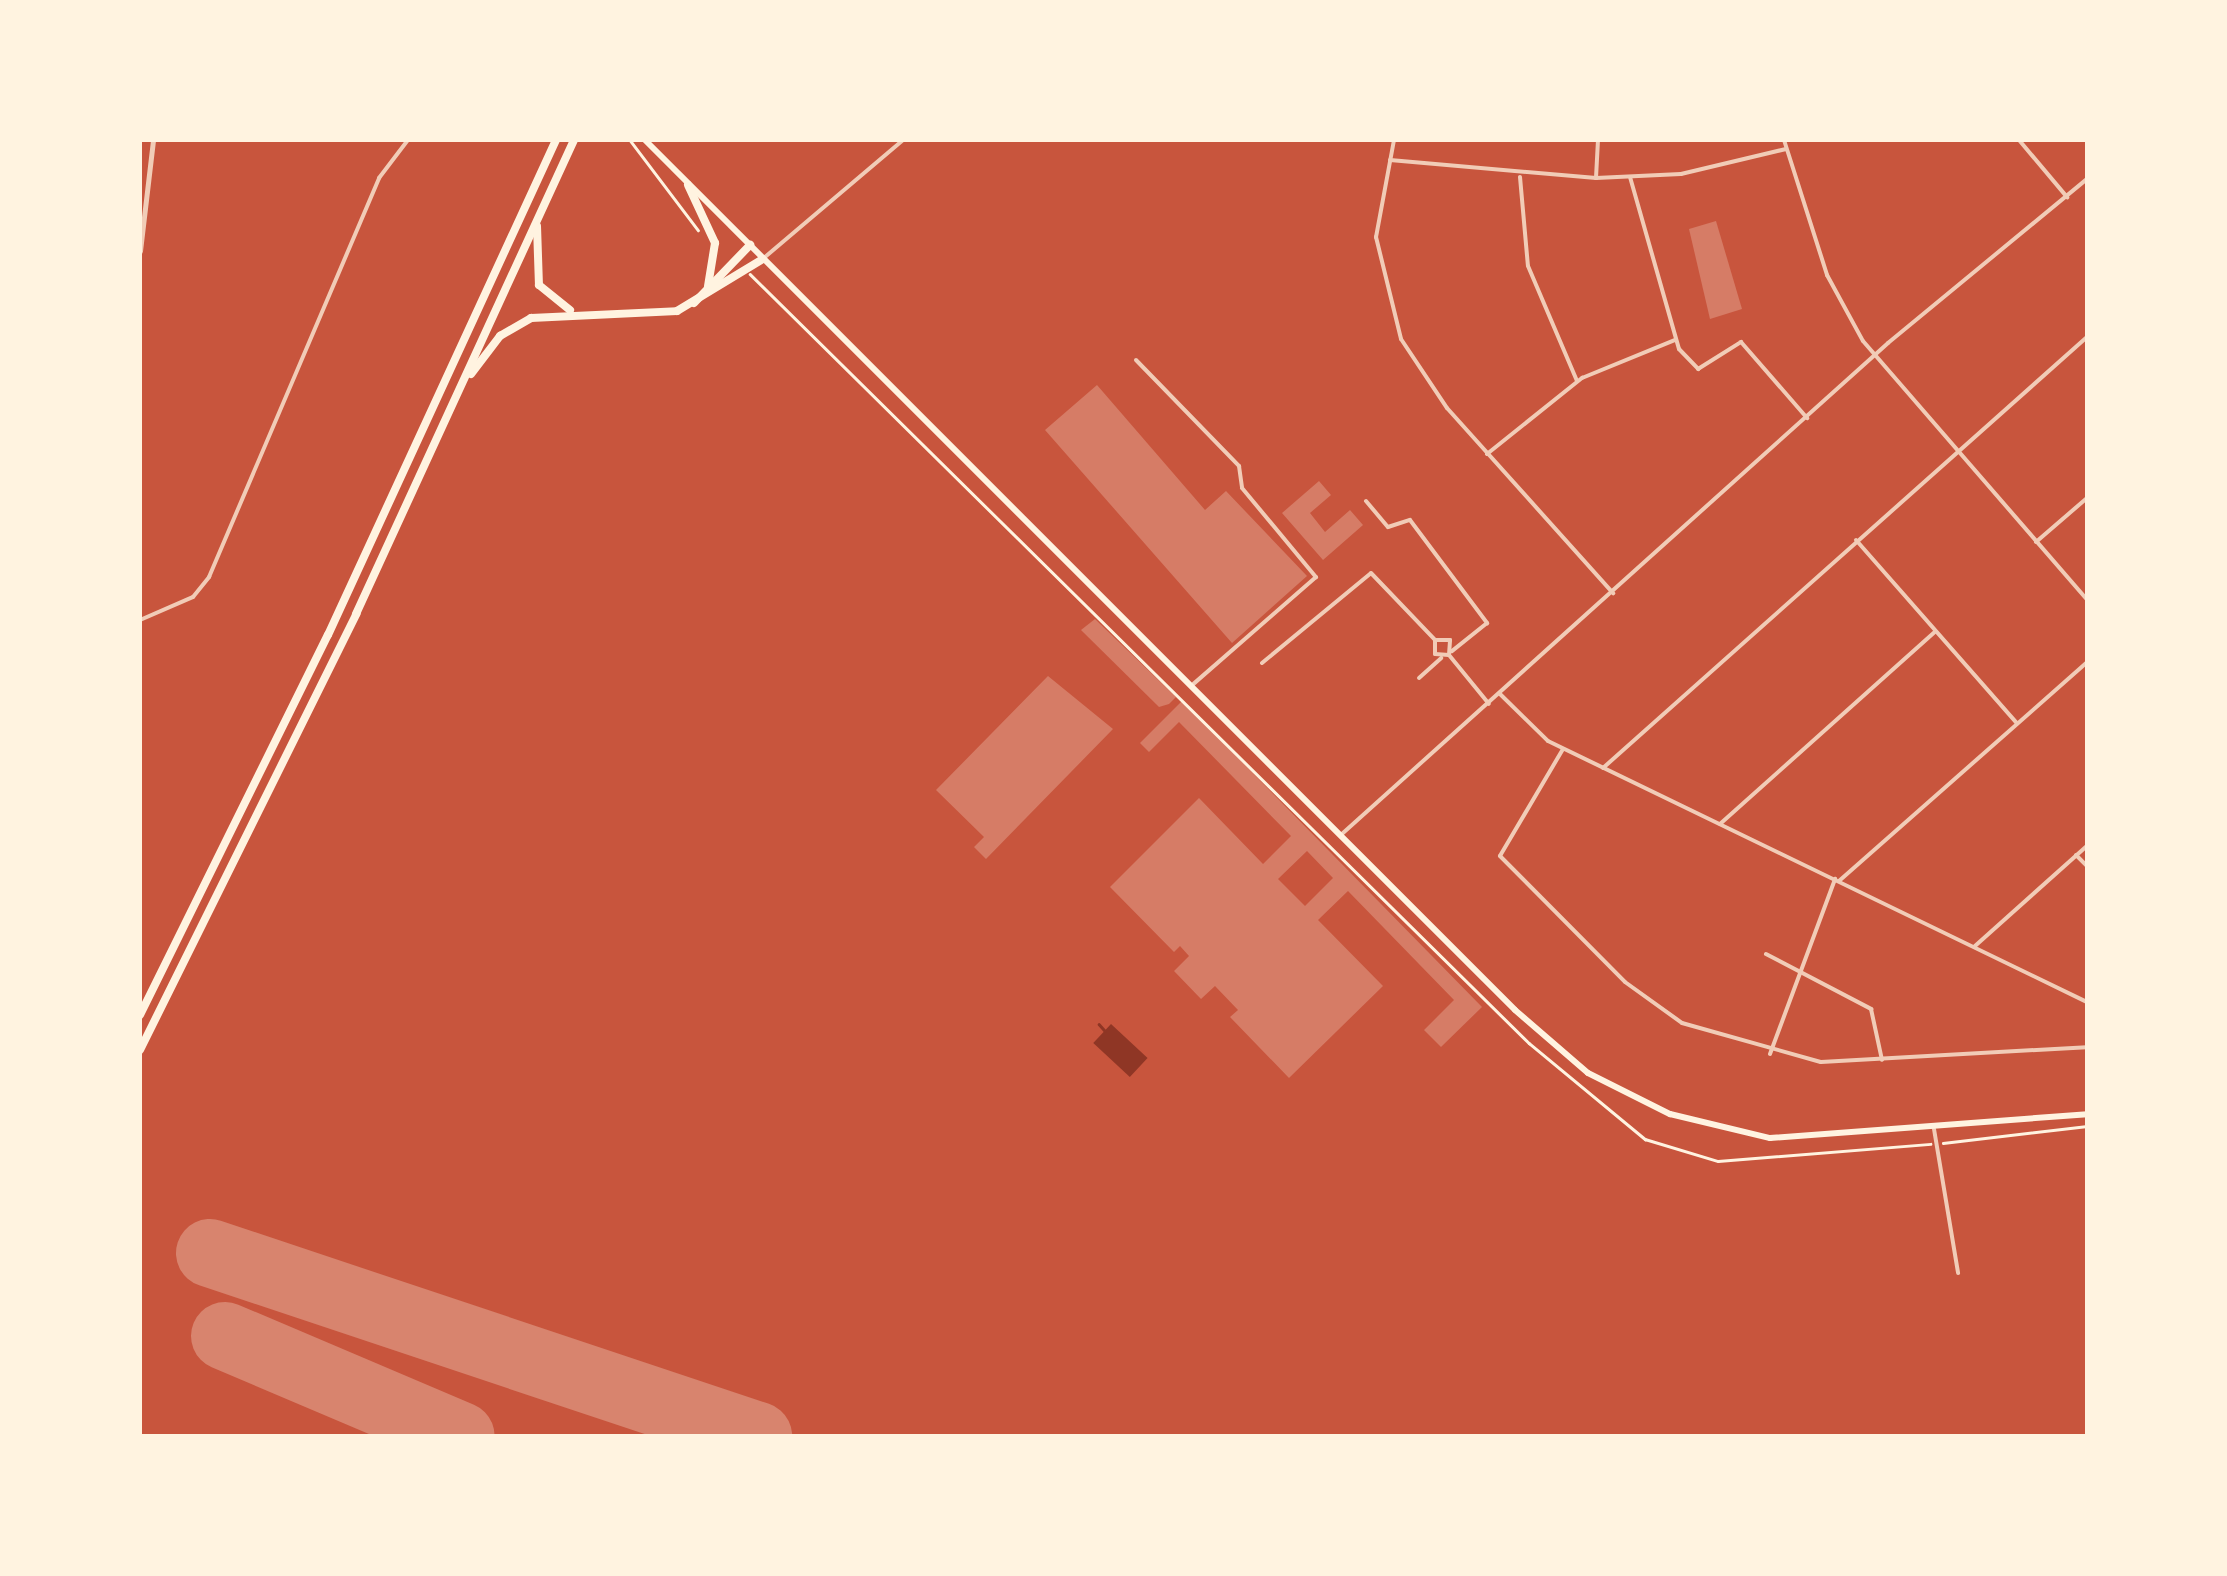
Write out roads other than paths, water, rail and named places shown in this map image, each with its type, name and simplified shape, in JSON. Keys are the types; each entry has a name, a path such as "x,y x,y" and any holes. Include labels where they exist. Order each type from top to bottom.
{"highway":[{"path":"140,1014 328,635 556,140"},
{"path":"140,1050 462,385 574,140"},
{"path":"688,186 715,243 708,286"},
{"path":"537,218 539,285 574,311"},
{"path":"690,306 750,245"},
{"path":"462,385 515,324 574,311 639,317 690,306 748,273 763,259"}],"main road":[{"path":"645,140 1543,1037 1640,1101 1770,1138 1934,1129 2087,1114"}],"street":[{"path":"140,252 153,200 153,140"},
{"path":"763,259 902,140"},
{"path":"1394,140 1376,237 1394,322 1430,388 1613,593"},
{"path":"1596,178 1598,140"},
{"path":"1784,140 1827,274 1873,356 2087,600"},
{"path":"2019,140 2067,196"},
{"path":"140,620 193,597 220,558 403,141"},
{"path":"1388,159 1520,177 1596,178 1630,177 1786,149"},
{"path":"1520,177 1528,266 1577,381"},
{"path":"1630,177 1676,340 1698,369 1740,342 1806,418"},
{"path":"1342,833 1873,356 2087,179"},
{"path":"1603,768 2087,337"},
{"path":"1486,454 1577,381 1676,340"},
{"path":"1136,360 1239,466 1242,488 1316,577 1192,686"},
{"path":"2036,542 2087,498"},
{"path":"1366,501 1388,527 1410,520 1487,623 1419,678"},
{"path":"1856,540 2017,723"},
{"path":"1262,662 1371,573 1489,704"},
{"path":"1720,824 1935,632"},
{"path":"1435,640 1446,638 1447,654"},
{"path":"1770,1054 1796,968 1837,880 2087,662"},
{"path":"1500,694 1563,748 2087,1002"},
{"path":"1563,748 1532,811 1500,842 1502,861 1649,1001 1770,1054 1882,1060 2087,1046"},
{"path":"1975,946 2087,846"},
{"path":"2076,855 2087,866"},
{"path":"1766,954 1871,1009 1882,1060"},
{"path":"1934,1129 1958,1272"}],"waterway":[{"path":"1099,1024 1105,1031"}]}
